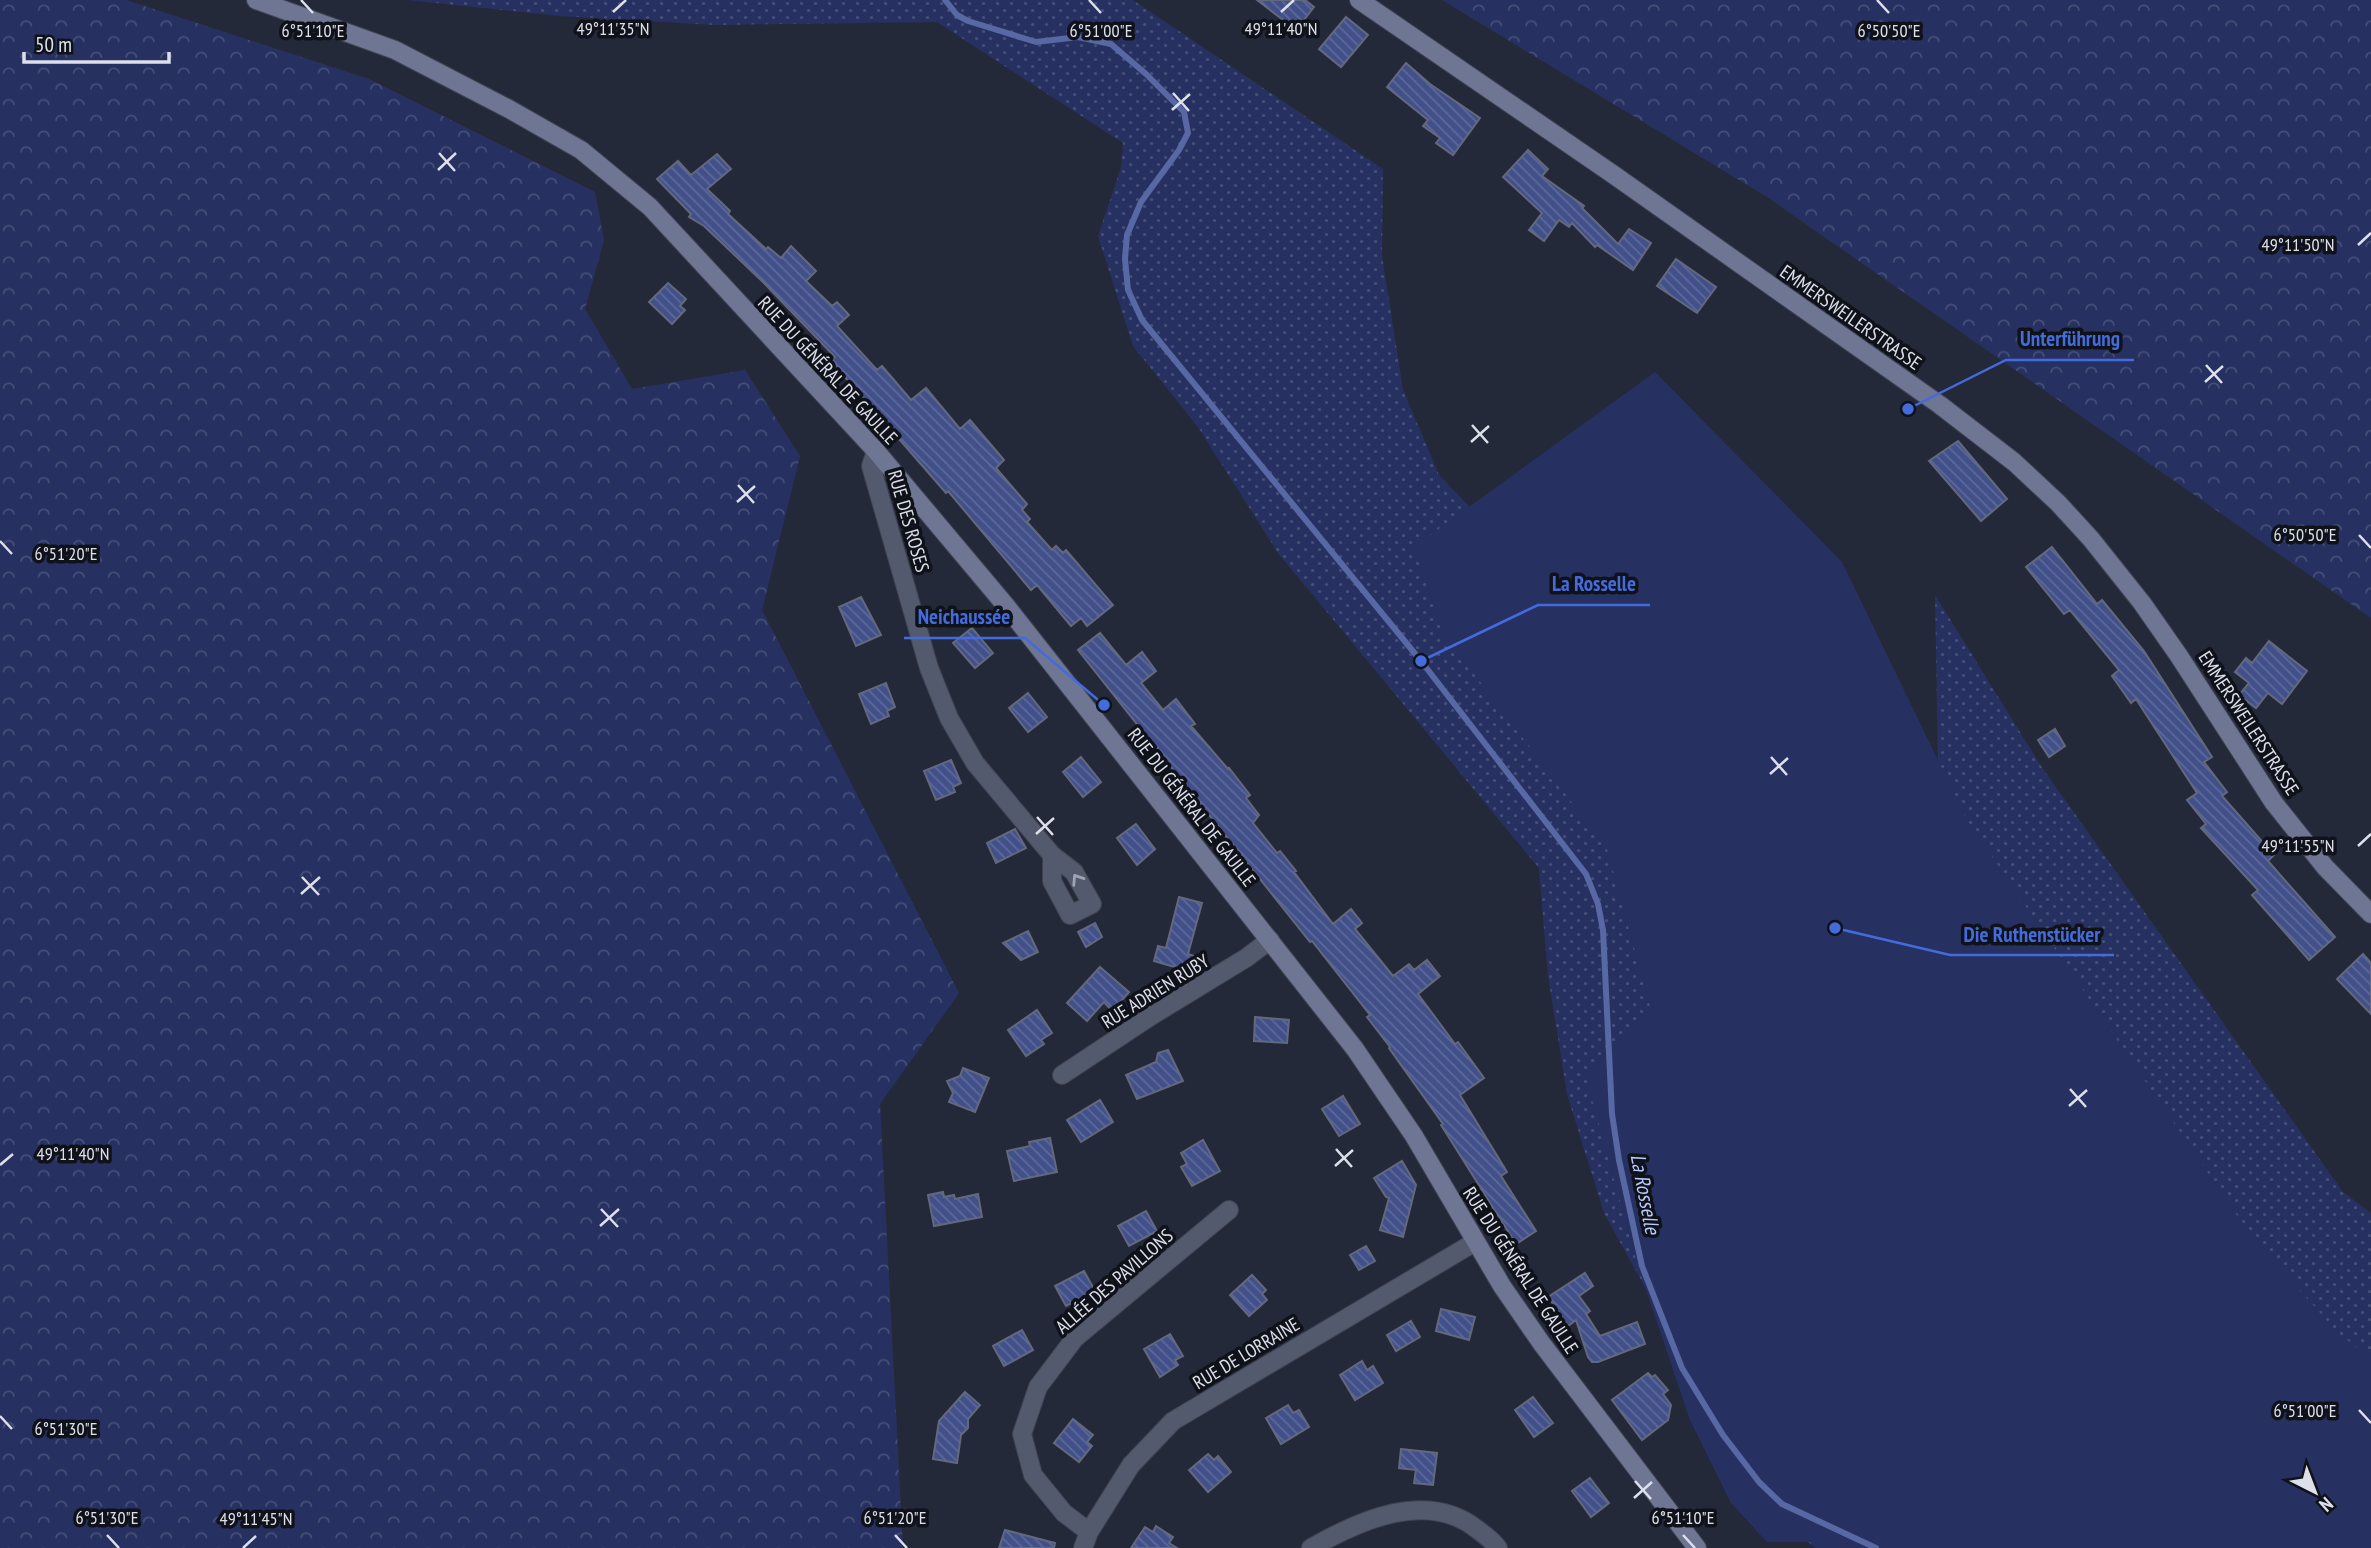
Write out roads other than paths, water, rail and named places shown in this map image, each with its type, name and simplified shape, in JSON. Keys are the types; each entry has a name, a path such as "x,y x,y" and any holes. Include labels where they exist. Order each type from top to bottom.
{"main road":[{"name":"RUE DU GÉNÉRAL DE GAULLE","path":"256,0 395,50 509,109 581,150 650,207 876,451 1007,607 1270,940 1355,1049 1413,1136 1475,1242 1542,1344 1698,1548"},
{"name":"EMMERSWEILERSTRASSE","path":"1359,0 1614,175 1940,405 2014,461 2074,521 2142,603 2274,803 2325,867 2371,914"}],"street":[{"name":"RUE DES ROSES","path":"876,451 871,466 929,668 949,718 975,763 1052,855"},
{"name":"RUE ADRIEN RUBY","path":"1062,1075 1270,940"},
{"name":"ALLÉE DES PAVILLONS","path":"1086,1540 1033,1475 1022,1434 1038,1387 1075,1338 1229,1210"},
{"name":"RUE DE LORRAINE","path":"1086,1540 1131,1465 1173,1420 1475,1242"},
{"path":"1311,1548 1352,1526 1416,1509 1443,1513 1467,1521 1498,1548"}],"waterway":[{"name":"La Rosselle","path":"945,0 957,15 968,21 1036,42 1078,37 1111,44 1184,112 1188,133 1179,150 1141,202 1127,235 1125,259 1128,290 1142,320 1421,661 1586,874 1598,904 1603,930 1612,1114 1619,1160 1642,1266 1682,1368 1723,1435 1759,1482 1782,1504 1876,1548"}],"place":[{"name":"Unterführung","path":"1908,409"},
{"name":"La Rosselle","path":"1421,661"},
{"name":"Neichaussée","path":"1104,705"},
{"name":"Die Ruthenstücker","path":"1835,928"}]}
